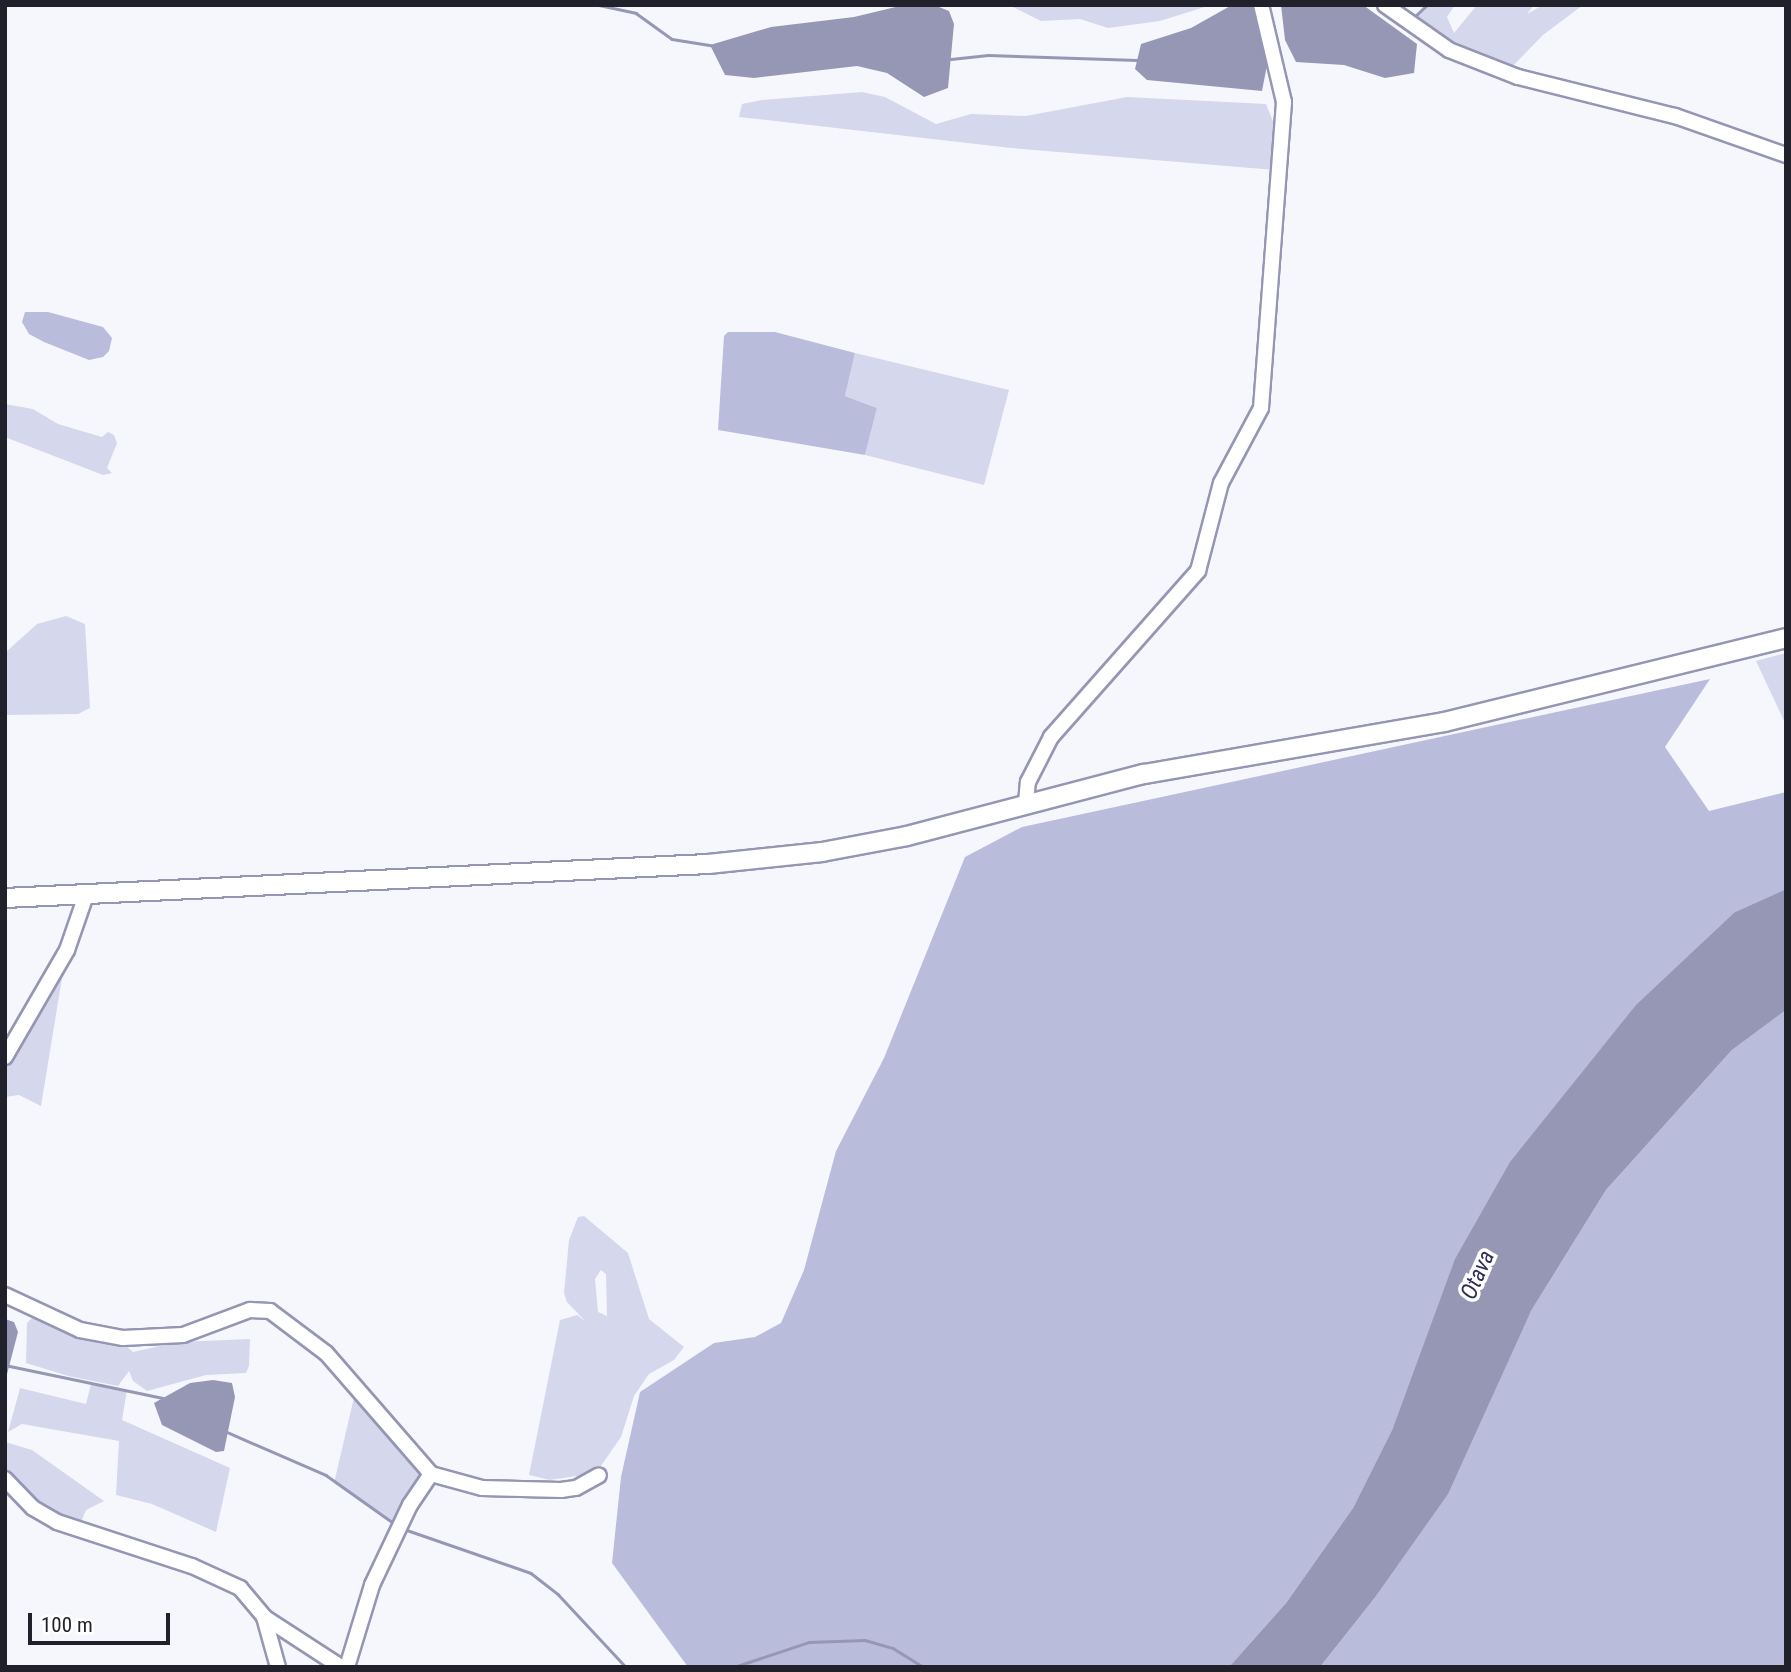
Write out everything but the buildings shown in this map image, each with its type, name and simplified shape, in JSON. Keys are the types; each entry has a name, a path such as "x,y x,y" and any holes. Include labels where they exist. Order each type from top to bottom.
{"main road":[{"path":"5,898 708,864 822,852 907,836 1144,774 1444,722 1786,638"}],"street":[{"path":"1026,803 1028,782 1051,737 1198,571 1222,483 1261,408 1284,102 1261,5"},
{"path":"1385,5 1449,50 1518,77 1675,116 1786,155"},
{"path":"5,1057 67,950 86,895"},
{"path":"5,1295 80,1330 123,1338 183,1335 250,1310 277,1313 366,1396 430,1474 482,1489 561,1490 576,1488 599,1475"},
{"path":"347,1667 372,1585 410,1505 430,1474"},
{"path":"5,1479 33,1507 57,1522 231,1583 264,1617 341,1667"},
{"path":"264,1617 278,1667"}],"shaded area":[{"path":"1009,5 1211,5 1160,21 1108,28 1080,19 1041,21"},
{"path":"1425,5 1455,5 1447,17 1454,33 1477,5 1534,5 1527,14 1543,5 1583,5 1543,35 1511,68 1428,31 1414,18"},
{"path":"862,92 885,97 936,124 971,114 1026,116 1127,97 1266,104 1278,134 1274,170 1011,148 739,117 742,104"},
{"path":"25,312 48,312 103,327 112,338 109,351 103,357 89,360 44,342 29,334 22,322"},
{"path":"728,332 775,332 855,353 845,396 877,408 865,455 718,430 724,336"},
{"path":"855,353 1009,390 984,485 865,455 877,408 845,396"},
{"path":"5,404 33,409 58,424 102,437 108,432 114,435 117,443 107,468 112,473 103,475 5,437"},
{"path":"66,616 85,624 90,708 78,714 5,715 7,651 37,624"},
{"path":"1786,653 1786,725 1756,661"},
{"path":"1710,679 1665,747 1709,811 1786,792 1786,889 1735,912 1393,1428 1353,1508 1286,1603 1229,1667 688,1667 612,1563 621,1477 640,1392 714,1343 755,1337 781,1323 804,1270 836,1151 884,1058 965,857 1022,827"},
{"path":"59,970 63,972 41,1106 19,1095 5,1097 5,1066"},
{"path":"1786,1010 1786,1667 1320,1667 1373,1600 1531,1311 1606,1190 1732,1050"},
{"path":"584,1216 628,1253 649,1319 684,1347 674,1360 649,1374 634,1396 621,1437 596,1473 550,1480 529,1475 560,1320 577,1315 585,1321 567,1302 564,1293 569,1240 578,1217","holes":["601,1270 606,1274 607,1316 598,1312 595,1279"]},
{"path":"33,1317 76,1332 121,1341 133,1352 178,1342 250,1339 249,1366 246,1373 206,1375 147,1391 133,1381 129,1371 118,1386 68,1376 26,1363 27,1323"},
{"path":"91,1384 127,1390 122,1420 230,1468 216,1532 152,1504 116,1495 119,1441 22,1424 8,1432 20,1388 86,1404"},
{"path":"356,1389 425,1470 397,1527 334,1483"},
{"path":"5,1442 32,1450 104,1501 86,1510 79,1527 67,1522 24,1493 5,1472"}],"water":[{"path":"904,5 934,5 949,11 954,24 948,88 924,97 887,73 857,66 754,78 725,75 710,45 771,27 854,17"},
{"path":"1232,5 1252,5 1263,36 1269,55 1262,91 1147,80 1135,69 1141,44 1191,28"},
{"path":"1281,5 1363,5 1417,44 1414,73 1385,78 1344,65 1296,62 1285,40"},
{"name":"Otava","path":"1786,889 1786,1010 1732,1050 1606,1190 1531,1311 1448,1494 1373,1600 1320,1667 1229,1667 1286,1603 1353,1508 1393,1428 1455,1259 1510,1162 1636,1005 1735,912"},
{"path":"5,1319 14,1322 18,1332 5,1382"},
{"path":"213,1380 232,1383 235,1397 224,1451 216,1452 162,1425 154,1403 190,1383"}],"waterway":[{"path":"599,5 636,13 672,39 711,45"},
{"path":"1412,19 1427,5"},
{"path":"951,59 988,55 1137,60"},
{"path":"5,1365 163,1398"},
{"path":"227,1432 326,1475 395,1524"},
{"path":"404,1529 531,1573 558,1594 626,1667"},
{"path":"734,1667 809,1642 865,1640 893,1648 923,1667"}]}
